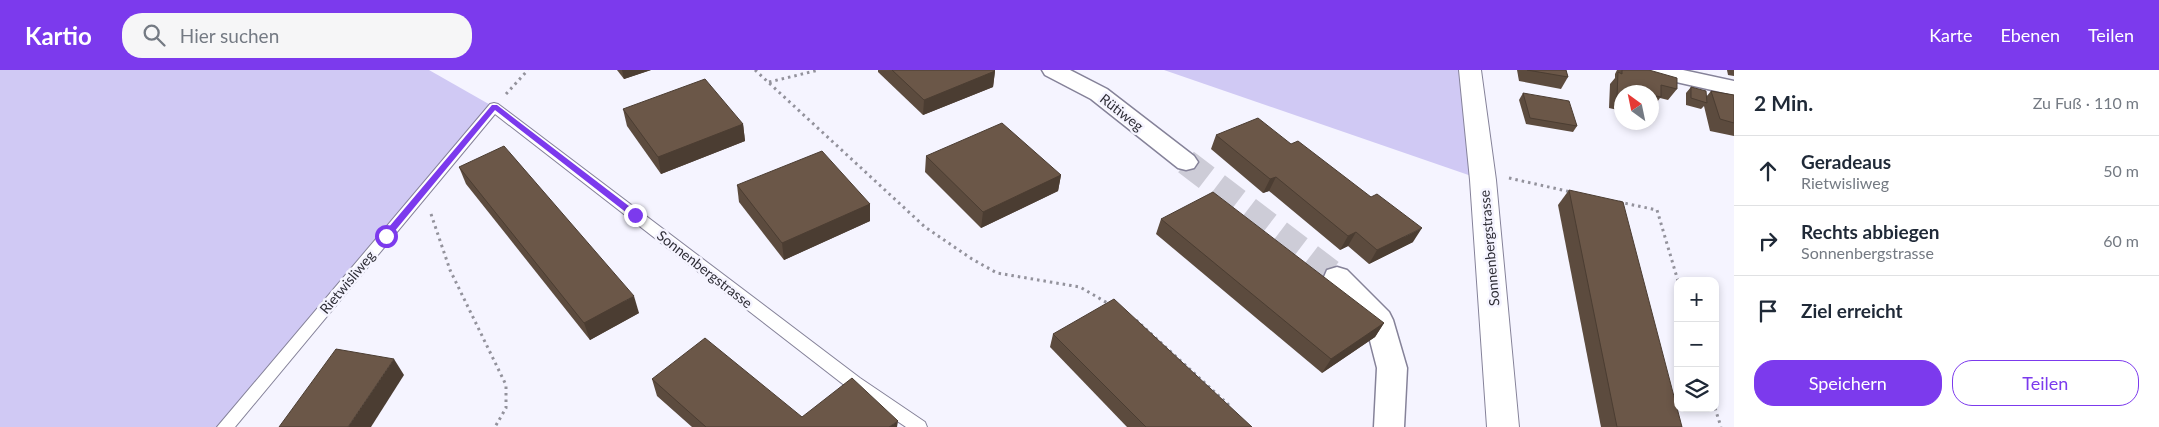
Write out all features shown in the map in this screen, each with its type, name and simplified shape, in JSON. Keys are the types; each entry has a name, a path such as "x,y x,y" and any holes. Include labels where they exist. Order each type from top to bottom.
{"street":[{"name":"Rütiweg","path":"1053,70 1099,94 1186,162"},
{"name":"Sonnenbergstrasse","path":"1470,70 1483,180 1503,427"},
{"path":"1654,70 1734,88"},
{"path":"1337,277 1379,320 1392,368 1389,427"}],"lane":[{"name":"Rietwisliweg","path":"225,427 494,106"},
{"name":"Sonnenbergstrasse","path":"494,106 854,383 919,427"}],"path":[{"path":"494,106 528,70"},
{"path":"755,70 925,227 972,259 997,273 1080,287 1114,307"},
{"path":"769,82 819,70"},
{"path":"1501,176 1574,193"},
{"path":"423,192 450,270 506,385 506,408 495,427"},
{"path":"1612,201 1657,210 1677,277"},
{"path":"1130,317 1139,322 1233,410"},
{"path":"1716,412 1721,427"}],"shaded area":[{"path":"0,70 429,70 494,107 225,427 0,427"},
{"path":"1164,70 1470,70 1483,180"}],"building":[{"path":"892,70 994,70 995,71 924,100"},
{"path":"1527,70 1566,70 1568,77"},
{"path":"1622,70 1649,70 1677,78 1677,89 1661,85 1661,97 1659,97 1659,85 1617,85 1618,72 1622,74"},
{"path":"705,79 743,124 658,157 623,109"},
{"path":"1691,87 1706,91 1707,103 1691,98"},
{"path":"1711,91 1734,95 1734,123 1720,119"},
{"path":"1523,93 1569,101 1577,126 1530,118"},
{"path":"1258,118 1291,144 1298,141 1371,197 1377,194 1422,228 1377,250 1356,232 1348,236 1276,177 1270,179 1216,135"},
{"path":"1002,123 1061,175 983,212 926,156"},
{"path":"504,146 634,296 584,323 459,167"},
{"path":"822,151 870,204 782,243 737,185"},
{"path":"1569,190 1623,202 1674,396 1674,412 1678,412 1682,427 1617,427"},
{"path":"1213,192 1384,323 1331,359 1161,219"},
{"path":"1114,299 1252,427 1146,427 1053,334"},
{"path":"705,338 802,417 852,378 898,421 889,427 706,427 652,379"},
{"path":"336,349 394,359 348,427 279,427"}],"tunnel":[{"path":"1186,162 1337,277"}],"route":[{"path":"386,236 494,106 635,215"}]}
